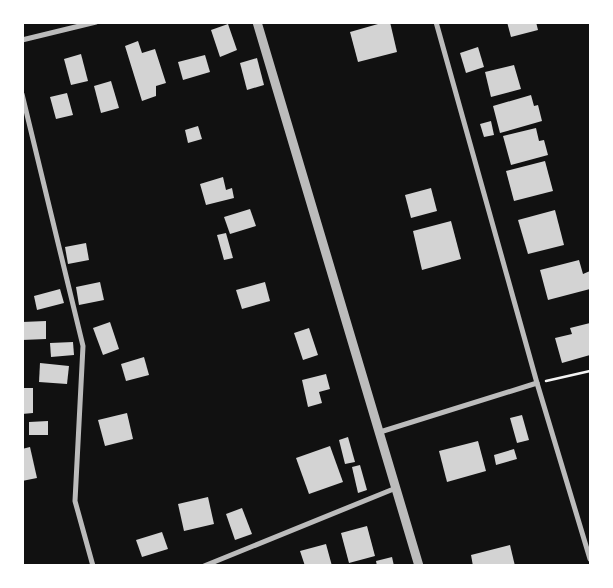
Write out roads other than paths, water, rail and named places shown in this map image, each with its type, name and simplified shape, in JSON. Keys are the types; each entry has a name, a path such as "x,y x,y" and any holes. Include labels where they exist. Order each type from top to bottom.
{"street":[{"path":"22,40 96,22"},
{"path":"257,22 419,566"},
{"path":"436,22 590,559"},
{"path":"22,94 83,346 75,501 93,566"},
{"path":"380,432 538,383"},
{"path":"204,566 396,488"}]}
